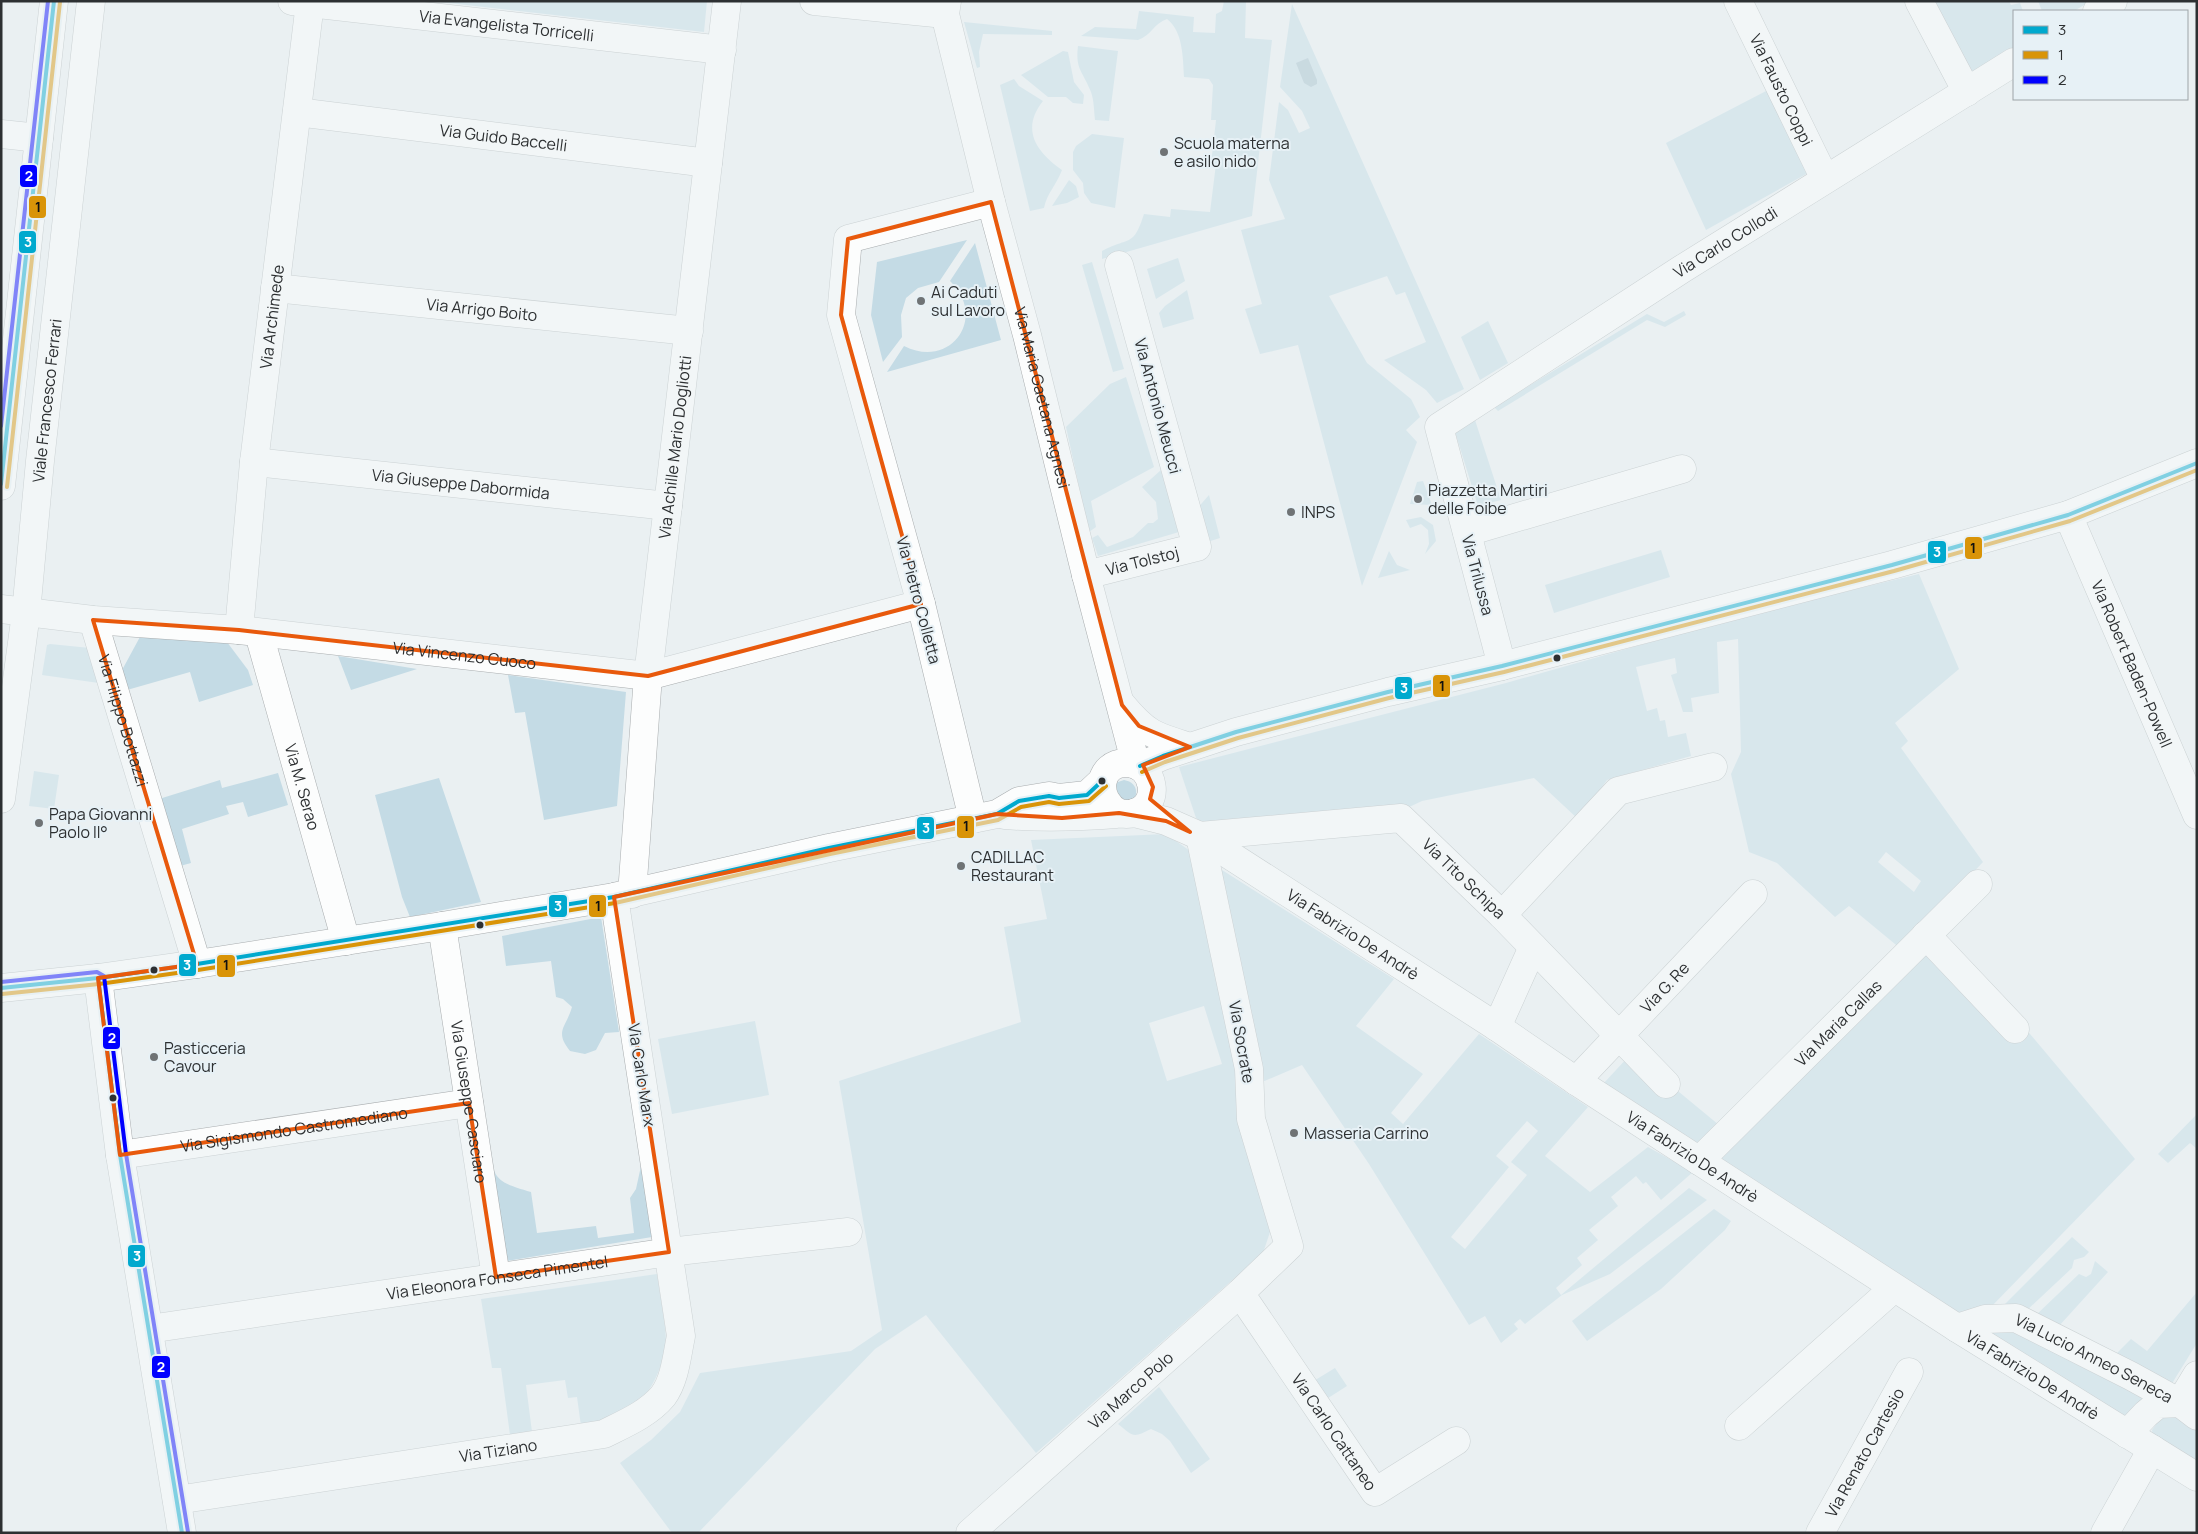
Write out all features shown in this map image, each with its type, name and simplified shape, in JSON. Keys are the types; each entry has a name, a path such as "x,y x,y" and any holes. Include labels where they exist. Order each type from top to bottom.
{"street":[{"path":"1,486 12,294 39,138 54,1"},
{"name":"Viale Francesco Ferrari","path":"1,799 13,611 58,299 90,1"},
{"name":"Via Achille Mario Dogliotti","path":"623,896 727,1"},
{"path":"814,1 946,8"},
{"name":"Via Fausto Coppi","path":"1738,1 1825,179"},
{"path":"1919,1 1967,92"},
{"path":"2099,10 2113,1"},
{"name":"Via Evangelista Torricelli","path":"301,2 722,50"},
{"name":"Via Archimede","path":"249,632 254,462 297,112 301,2"},
{"name":"Via Maria Gaetana Agnesi","path":"946,8 990,202 1027,334 1086,575 1122,706 1139,791"},
{"name":"Via Carlo Collodi","path":"1439,427 1825,179 2013,63"},
{"name":"Via Guido Baccelli","path":"297,112 708,163"},
{"path":"1,134 39,138"},
{"name":"Via Pietro Colletta","path":"985,817 921,604 841,315 848,239 990,202"},
{"name":"Via Antonio Meucci","path":"1119,265 1197,547"},
{"name":"Via Arrigo Boito","path":"275,288 689,331"},
{"path":"12,294 58,299"},
{"name":"Via Trilussa","path":"1439,427 1502,666"},
{"name":"Via Giuseppe Dabormida","path":"254,462 668,506"},
{"path":"1,988 98,978 197,964 623,896 829,848 985,817 1062,818 1139,791 1162,756 1190,747 1388,692 1502,666 1892,565 2068,515 2197,463"},
{"path":"1467,532 1682,469"},
{"name":"Via Robert Baden-Powell","path":"2068,515 2197,815"},
{"name":"Via Tolstoj","path":"1086,575 1197,547"},
{"name":"Via Vincenzo Cuoco","path":"13,611 93,620 249,632 648,676 921,604"},
{"name":"Via Filippo Bottazzi","path":"93,620 197,964"},
{"name":"Via M. Serao","path":"249,632 346,941"},
{"path":"1122,706 1139,726 1154,736 1190,747"},
{"name":"Via Maria Gaetana Agnesi","path":"1104,779 1118,756 1122,706"},
{"path":"985,817 1020,801 1050,796 1059,798 1087,795 1117,765 1125,763 1139,791"},
{"path":"1502,916 1618,791 1713,766"},
{"name":"Via Fabrizio De Andrè","path":"1104,779 1101,789 1106,804 1139,791 1168,811 1195,834 1497,1027 1576,1081 1894,1288 2197,1477"},
{"name":"Via Tito Schipa","path":"1195,834 1401,818 1502,916 1666,1084"},
{"name":"Via Socrate","path":"1195,834 1249,1069 1251,1119 1289,1246"},
{"name":"Via Maria Callas","path":"1699,1161 1978,884"},
{"name":"Via G. Re","path":"1576,1081 1753,894"},
{"name":"Via Carlo Marx","path":"623,896 669,1252"},
{"name":"Via Giuseppe Casciaro","path":"442,926 496,1277"},
{"path":"1926,935 2015,1029"},
{"path":"1497,1027 1532,947"},
{"path":"98,978 120,1155 182,1533"},
{"name":"Via Sigismondo Castromediano","path":"120,1155 469,1103"},
{"name":"Via Eleonora Fonseca Pimentel","path":"149,1329 669,1252 848,1232"},
{"name":"Via Marco Polo","path":"970,1533 1240,1294 1289,1246"},
{"name":"Via Tiziano","path":"177,1500 604,1434 640,1416 663,1396 674,1370 681,1336 669,1252"},
{"path":"1739,1426 1894,1288"},
{"name":"Via Carlo Cattaneo","path":"1240,1294 1375,1492 1456,1441"},
{"name":"Via Lucio Anneo Seneca","path":"1957,1328 1984,1319 2016,1318 2188,1409"},
{"name":"Via Renato Cartesio","path":"1820,1533 1909,1372"},
{"path":"2127,1434 2158,1404 2188,1409 2197,1375"},
{"path":"2105,1533 2152,1449"}],"highlighted area":[{"path":"991,202 1122,705 1139,726 1190,747 1143,765 1153,787 1150,799 1190,832 1166,821 1119,813 1062,818 997,814 614,897 669,1252 496,1277 469,1103 120,1155 98,978 197,964 93,620 239,630 648,676 921,604 841,315 848,239"}],"shaded area":[{"path":"432,1 707,1 704,32"},
{"path":"1224,1 1246,1 1245,38 1272,40 1252,216 1102,259 1102,251 1133,237 1144,214 1170,217 1171,209 1210,212 1216,164 1211,164 1216,120 1211,120 1213,85 1209,79 1184,77 1179,38 1176,30 1167,19 1138,40 1081,36 1095,27 1136,29 1139,11 1194,17 1193,32 1215,33 1216,14 1222,11"},
{"path":"1927,1 2009,1 2011,5 2020,3 2023,10 2013,10 2013,48 1964,78"},
{"path":"2038,1 2091,1 2076,10 2042,10"},
{"path":"1292,4 1464,389 1437,403 1426,390 1384,360 1426,342 1405,292 1396,295 1387,276 1329,296 1367,363 1411,399 1420,417 1406,430 1417,442 1362,586 1298,345 1260,354 1245,309 1262,304 1241,230 1285,219 1269,180 1279,102 1288,110 1299,133 1310,128 1302,111 1280,87"},
{"path":"964,22 1052,31 1052,35 983,34 979,52 980,67 977,68"},
{"path":"1078,46 1118,51 1109,121 1095,120 1092,95 1079,66"},
{"path":"1063,51 1068,52 1074,82 1084,95 1083,104 1073,103 1066,97 1048,97 1021,75"},
{"path":"1308,58 1317,80 1317,84 1311,87 1304,83 1296,63"},
{"path":"1014,79 1019,86 1043,101 1036,112 1032,131 1039,148 1045,156 1062,170 1047,198 1044,208 1030,211 1000,85"},
{"path":"1768,90 1808,173 1706,230 1666,143"},
{"path":"1092,134 1124,138 1115,208 1091,203 1084,193 1083,183 1073,170 1073,152 1076,146"},
{"path":"1069,180 1076,186 1079,197 1067,203 1052,206"},
{"path":"967,240 939,282 918,288 906,298 901,315 902,337 883,362 871,315 877,262"},
{"path":"975,243 1001,340 887,372 904,346 921,352 936,351 949,345 959,336 965,324 965,310 961,295 950,281"},
{"path":"1178,258 1185,281 1156,299 1147,269"},
{"path":"1092,262 1124,369 1113,372 1082,265"},
{"path":"1187,290 1194,319 1163,328 1159,313 1165,306"},
{"path":"1684,311 1686,315 1665,327 1647,320 1498,411 1494,407 1647,314 1664,322"},
{"path":"1488,321 1508,363 1480,380 1461,337"},
{"path":"1126,377 1154,467 1091,501 1096,527 1089,532 1066,427 1110,384"},
{"path":"1475,420 1501,500 1478,506 1456,435 1456,431"},
{"path":"1161,470 1179,532 1098,556 1092,538 1098,535 1107,547 1133,537 1148,523 1153,523 1158,519 1156,502 1142,487"},
{"path":"1423,481 1432,505 1410,504 1417,482"},
{"path":"1209,495 1220,538 1204,543 1195,511"},
{"path":"1421,517 1433,525 1436,541 1425,554 1429,544 1428,530 1421,524 1410,528 1406,520"},
{"path":"1661,550 1670,577 1554,613 1545,585"},
{"path":"1389,551 1397,565 1410,570 1378,578"},
{"path":"1919,574 1959,669 1895,723 1908,741 1901,748 1983,862 1901,949 1849,906 1835,917 1777,863 1749,852 1731,774 1741,752 1738,639 1717,642 1719,693 1691,698 1693,712 1683,712 1671,675 1677,673 1675,658 1636,667 1647,711 1657,708 1660,721 1665,720 1668,737 1686,733 1691,756 1607,780 1578,819 1534,778 1422,801 1405,809 1210,828 1196,818 1179,767 1506,683 1739,617","holes":["1886,852 1921,881 1914,892 1878,862"]},
{"path":"141,635 227,642 248,670 253,685 199,702 190,672 127,690 121,672"},
{"path":"47,645 90,648 106,684 42,675"},
{"path":"338,656 417,669 351,690"},
{"path":"508,675 626,692 617,806 544,820 525,712 515,713"},
{"path":"34,771 59,775 54,809 29,806"},
{"path":"278,773 288,805 248,817 243,802 226,806 229,814 182,829 191,863 180,866 159,799 220,780 222,788"},
{"path":"439,778 481,902 410,917 402,897 375,795"},
{"path":"1124,780 1135,787 1136,793 1134,800 1122,804 1113,787 1118,782"},
{"path":"1166,834 1193,853 1240,1059 1238,1113 1270,1232 1263,1253 1036,1453 926,1315 875,1349 698,1533 672,1533 620,1463 651,1440 680,1412 700,1373 851,1351 882,1330 839,1081 1021,1022 1004,927 1047,919 1031,840","holes":["1204,1006 1222,1064 1167,1081 1149,1023"]},
{"path":"1211,863 1394,979 1356,1026 1423,1074 1391,1113 1403,1124 1479,1034 1588,1107 1545,1156 1590,1192 1648,1147 1693,1172 1661,1200 1646,1182 1643,1184 1636,1176 1611,1197 1618,1206 1589,1230 1598,1240 1577,1258 1582,1265 1556,1288 1561,1295 1689,1188 1707,1200 1610,1274 1562,1295 1525,1324 1520,1319 1514,1324 1518,1329 1501,1343 1485,1316 1469,1325 1369,1164 1302,1065 1260,1083","holes":["1527,1121 1538,1131 1511,1162 1527,1175 1465,1249 1451,1237 1509,1167 1496,1156"]},
{"path":"601,917 619,1032 605,1033 596,1050 585,1054 570,1051 563,1039 563,1029 572,1007 563,999 556,997 551,961 506,966 502,936"},
{"path":"1923,952 2025,1028 2135,1159 1990,1308 1953,1313 1718,1158"},
{"path":"755,1021 769,1095 672,1114 658,1039"},
{"path":"1629,1056 1673,1087 1719,1125 1695,1145 1603,1084"},
{"path":"2197,1114 2197,1149 2190,1143 2168,1163 2158,1154"},
{"path":"484,1143 491,1164 498,1177 509,1185 531,1192 537,1233 596,1226 598,1238 634,1233 630,1198 636,1189 641,1166 652,1237 501,1262"},
{"path":"1714,1209 1731,1221 1725,1230 1661,1289 1587,1341 1572,1321"},
{"path":"2072,1237 2089,1252 2084,1257 2074,1260 2072,1268 2026,1311 2001,1308"},
{"path":"2095,1261 2108,1272 2059,1326 2035,1316 2079,1274 2086,1277 2091,1274"},
{"path":"657,1274 665,1324 664,1357 657,1376 641,1400 629,1409 616,1415 581,1426 577,1397 568,1398 565,1380 526,1385 532,1432 510,1435 501,1368 492,1368 481,1299"},
{"path":"2197,1292 2197,1343 2171,1385 2115,1355 2131,1339 2147,1351"},
{"path":"2000,1325 2151,1397 2125,1419 1983,1330"},
{"path":"1335,1368 1347,1386 1325,1400 1312,1382"},
{"path":"1159,1387 1210,1459 1191,1473 1170,1441 1162,1434 1151,1429 1134,1435 1118,1424"},
{"path":"2174,1414 2197,1431 2197,1460 2153,1436 2152,1430 2162,1416"}],"transit line":[{"name":"2","path":"1,426 48,1"},
{"name":"3","path":"1,484 54,1"},
{"name":"1","path":"7,487 60,2"},
{"name":"3","path":"1140,766 1163,756 1236,732 1388,692 1502,666 1892,565 2068,515 2197,463"},
{"name":"1","path":"1142,772 1165,762 1238,738 1389,698 1504,672 1894,571 2070,521 2197,470"},
{"name":"3","path":"1,988 98,978 197,964 614,897 829,848 997,814 1019,801 1049,796 1059,798 1087,795 1102,781"},
{"name":"1","path":"2,994 99,984 198,970 615,903 830,854 998,820 1021,807 1049,802 1059,804 1089,801 1106,786"},
{"name":"2","path":"1,982 97,972 104,976 126,1154 188,1532"},
{"name":"3","path":"98,978 120,1155 182,1533"}],"place":[{"name":"Scuola materna e asilo nido","path":"1164,152"},
{"name":"Ai Caduti sul Lavoro","path":"921,301"},
{"name":"Piazzetta Martiri delle Foibe","path":"1418,499"},
{"name":"INPS","path":"1291,512"},
{"name":"Papa Giovanni Paolo II°","path":"39,823"},
{"name":"CADILLAC Restaurant","path":"961,866"},
{"name":"Pasticceria Cavour","path":"154,1057"},
{"name":"Masseria Carrino","path":"1294,1133"}]}
